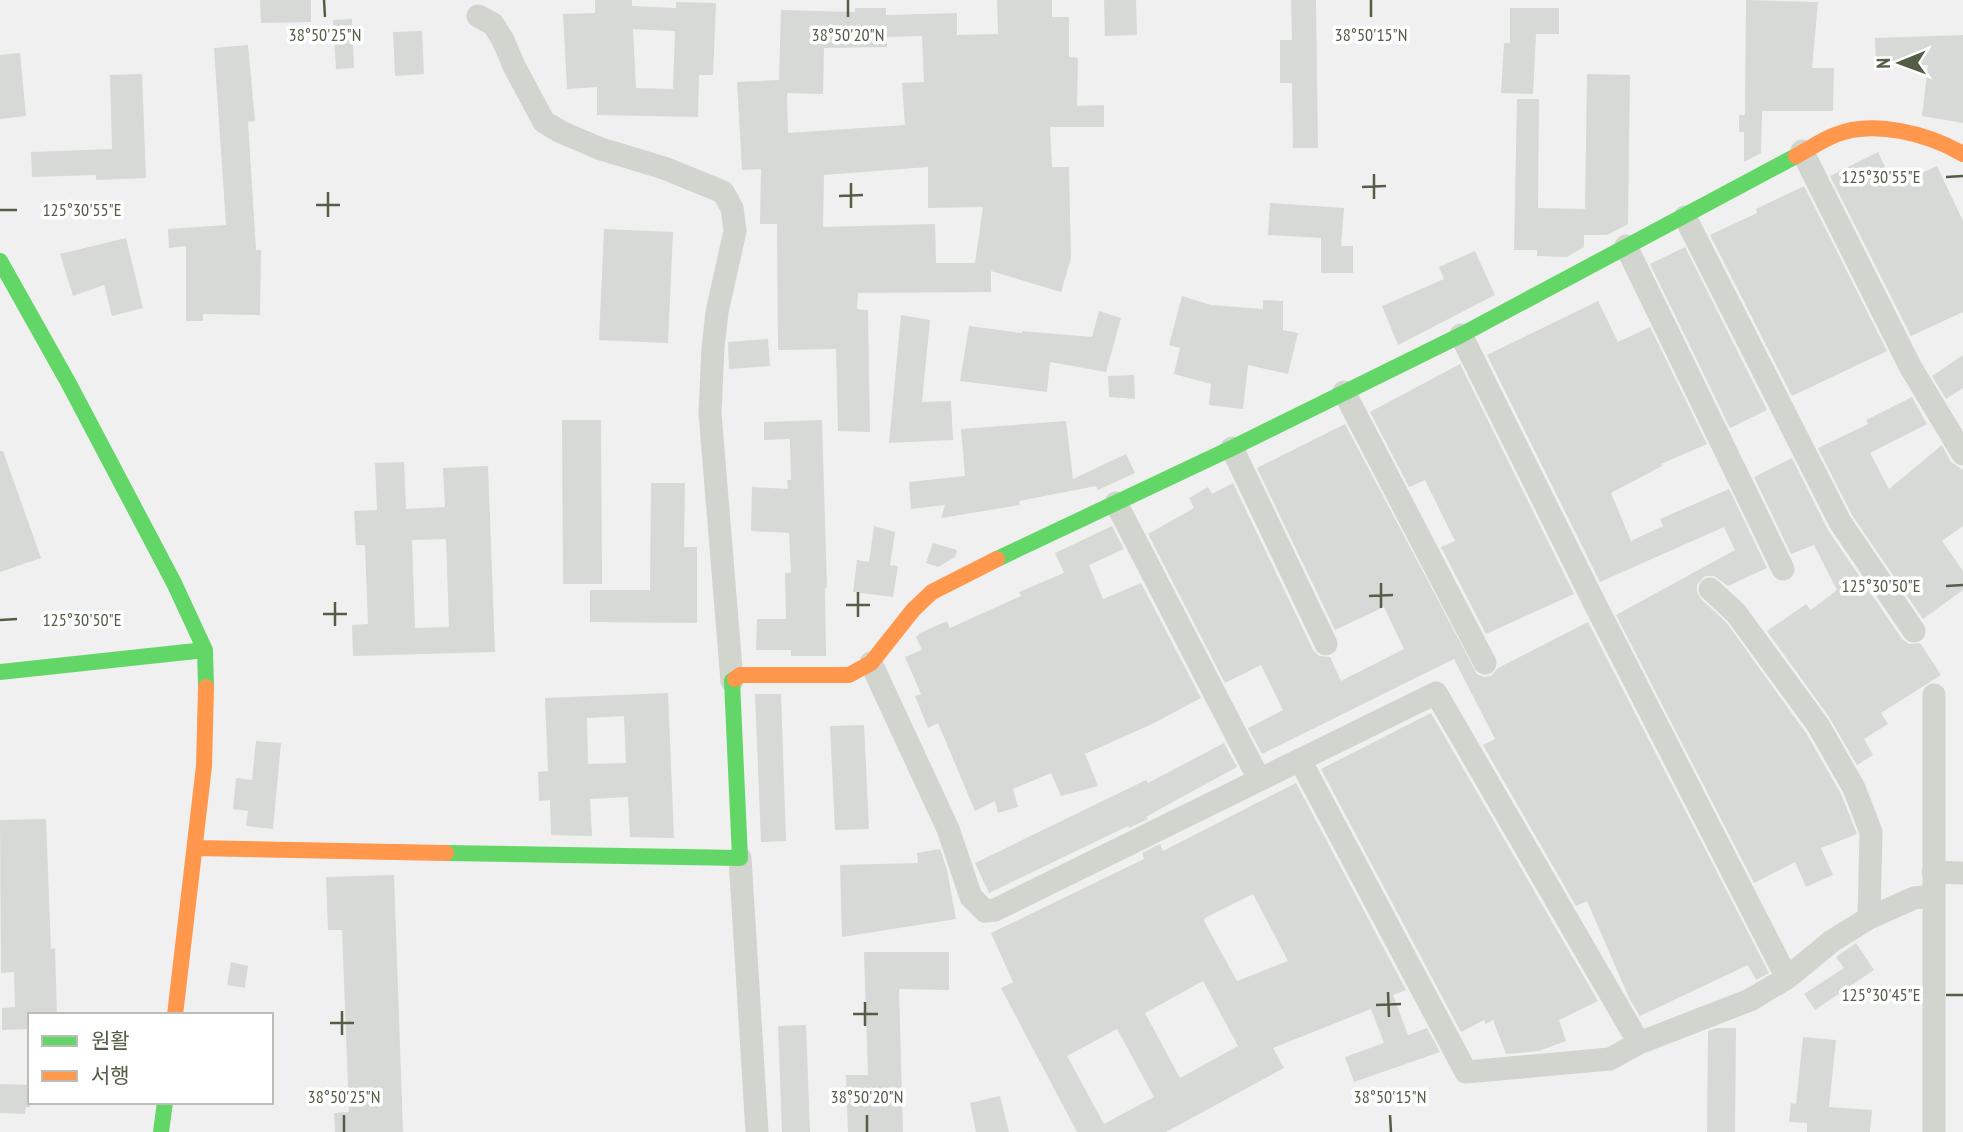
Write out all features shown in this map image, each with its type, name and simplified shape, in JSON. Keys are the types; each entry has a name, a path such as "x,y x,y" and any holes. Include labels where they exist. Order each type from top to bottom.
{"street":[{"path":"478,16 493,24 503,40 544,122 601,149 664,168 723,192 733,208 735,232 717,312 710,413 732,681 757,1132"},
{"path":"732,681 740,675 849,675 871,663 913,610 932,592 962,575 1232,448 1461,335 1837,134 1859,129 1914,134 1945,142 1963,154"},
{"path":"1802,151 1912,368 1963,454"},
{"path":"1685,217 1840,522 1914,631"},
{"path":"1626,246 1783,569"},
{"path":"0,261 162,560 205,650 205,743 175,1013"},
{"path":"1461,335 1597,608 1787,978"},
{"path":"1344,392 1485,663"},
{"path":"1232,448 1326,644"},
{"path":"1116,503 1259,779"},
{"path":"1710,589 1736,613 1818,725 1854,788 1871,832 1869,918"},
{"path":"0,672 205,650"},
{"path":"871,663 948,829 971,897 985,911 995,911 1436,693 1639,1043"},
{"path":"1934,695 1934,1132"},
{"path":"1300,760 1466,1072 1610,1059 1639,1043 1750,1000 1787,978 1832,941 1869,918 1914,898 1933,897"},
{"path":"195,848 740,858"},
{"path":"1933,872 1963,873"},
{"path":"161,1132 165,1104"}],"building":[{"path":"260,0 311,0 311,22 261,23"},
{"path":"595,0 632,0 632,6 676,8 676,2 716,3 713,75 699,75 698,117 597,115 597,87 567,89 563,14 595,13","holes":["633,29 675,31 673,89 636,88"]},
{"path":"997,0 1052,0 1052,17 1069,17 1069,57 1078,58 1077,106 1104,105 1104,127 1050,127 1052,167 1069,167 1071,258 1061,292 991,271 991,292 858,293 857,309 868,310 870,432 838,431 836,349 778,350 777,224 760,224 761,169 742,170 737,82 779,80 781,10 855,12 855,8 886,8 886,15 957,13 957,35 998,34","holes":["922,36 924,82 902,83 905,125 788,133 787,93 823,94 824,48 887,47 887,37","928,167 928,208 983,207 975,263 936,263 935,224 823,227 824,175"]},
{"path":"1104,0 1136,0 1137,35 1105,36"},
{"path":"1291,0 1316,0 1318,148 1293,148 1292,83 1280,83 1280,40 1292,40"},
{"path":"1746,0 1818,2 1812,68 1834,68 1833,111 1762,111 1761,153 1744,162 1744,132 1739,132 1739,115 1745,115"},
{"path":"1510,8 1559,8 1559,34 1536,34 1533,94 1501,93 1504,43 1510,43"},
{"path":"352,19 354,68 336,69 333,20"},
{"path":"422,31 424,74 395,76 393,32"},
{"path":"1963,35 1963,123 1922,116 1928,65 1876,66 1875,38"},
{"path":"248,45 255,121 248,122 256,250 261,250 260,315 203,314 203,321 186,321 186,246 169,248 168,229 226,225 214,48"},
{"path":"20,53 26,116 0,119 0,55"},
{"path":"142,74 146,178 96,180 96,175 32,177 31,152 112,149 110,75"},
{"path":"1587,74 1630,75 1628,224 1607,235 1584,235 1584,247 1567,257 1537,256 1537,250 1514,250 1517,99 1539,99 1538,208 1585,209"},
{"path":"1878,152 1894,186 1937,166 1963,221 1963,312 1911,336 1830,176"},
{"path":"1804,186 1887,351 1792,396 1710,235 1757,213 1756,209"},
{"path":"1270,203 1344,208 1341,246 1353,246 1353,273 1321,273 1321,238 1268,235"},
{"path":"604,229 673,232 668,343 599,340"},
{"path":"126,238 143,308 112,316 104,285 73,296 60,254"},
{"path":"1685,247 1767,410 1730,428 1650,264"},
{"path":"1475,251 1495,295 1398,345 1382,306 1444,279 1439,267"},
{"path":"1182,296 1211,305 1263,309 1263,300 1283,301 1283,330 1298,333 1288,374 1248,365 1243,409 1209,405 1211,384 1174,374 1180,348 1169,345"},
{"path":"1598,301 1618,342 1650,327 1707,444 1661,464 1662,466 1611,493 1631,541 1663,526 1660,519 1729,489 1767,568 1728,586 1714,576 1705,576 1697,585 1697,592 1726,622 1806,733 1841,794 1857,834 1821,848 1833,875 1806,887 1795,862 1754,883 1616,615 1735,550 1724,527 1600,582 1487,355"},
{"path":"1099,311 1121,318 1106,372 1050,362 1047,392 960,381 969,326 1022,333 1092,337"},
{"path":"901,315 930,320 922,402 951,401 953,440 889,443"},
{"path":"768,339 770,366 729,369 728,342"},
{"path":"1963,355 1963,388 1946,399 1932,376"},
{"path":"1460,364 1574,594 1486,634 1441,547 1455,541 1425,480 1409,487 1370,412"},
{"path":"1134,375 1135,399 1109,397 1108,376"},
{"path":"1912,397 1927,424 1870,453 1889,489 1942,445 1951,462 1963,470 1963,526 1942,541 1963,571 1963,590 1923,619 1852,515 1818,448 1868,424 1866,420"},
{"path":"562,420 601,420 602,584 563,584"},
{"path":"822,420 827,588 826,656 791,656 791,650 756,650 757,619 786,619 785,573 791,573 789,533 751,531 752,487 788,489 787,480 791,480 790,439 764,440 764,422"},
{"path":"1066,421 1073,479 1126,454 1135,473 1098,490 1096,486 1019,501 1020,505 941,518 945,505 911,509 909,482 965,476 961,429"},
{"path":"1345,424 1477,674 1491,676 1498,668 1588,622 1769,973 1756,980 1748,965 1640,1016 1630,1000 1587,901 1576,906 1483,745 1495,739 1454,659 1262,754 1248,728 1283,710 1261,665 1225,683 1148,534 1194,508 1189,498 1208,487 1212,494 1233,483 1313,650 1319,656 1330,657 1341,681 1404,649 1384,607 1335,630 1257,468"},
{"path":"0,451 3,451 41,558 0,572"},
{"path":"1792,458 1828,530 1902,639 1909,644 1920,643 1941,675 1881,713 1888,724 1864,739 1873,755 1857,765 1829,717 1767,631 1806,604 1811,610 1837,590 1814,545 1791,554 1754,477"},
{"path":"404,462 406,509 445,507 443,468 488,466 495,652 353,656 352,625 368,624 365,545 356,545 354,511 377,510 375,463","holes":["446,539 449,627 415,628 412,540"]},
{"path":"651,483 685,483 684,547 697,547 697,623 590,622 590,590 650,590"},
{"path":"874,526 895,532 890,565 898,566 893,597 853,592 857,560 869,562"},
{"path":"1112,526 1124,549 1089,565 1103,599 1141,583 1201,698 1152,724 1085,754 1098,786 1061,796 1051,773 1013,789 1018,807 998,813 995,801 975,811 938,723 928,728 915,696 921,694 905,657 922,650 916,637 920,633 947,621 950,628 1021,596 1019,592 1064,573 1055,553"},
{"path":"933,543 957,550 955,557 938,567 926,563"},
{"path":"668,693 674,838 630,837 628,797 590,799 592,836 551,835 550,800 539,801 538,772 548,771 545,698","holes":["624,716 626,763 588,764 587,718"]},
{"path":"755,694 781,694 786,841 761,842"},
{"path":"1431,713 1598,1001 1559,1020 1566,1041 1539,1051 1506,1054 1493,1020 1486,1024 1484,1020 1461,1032 1321,769"},
{"path":"864,725 869,829 835,830 830,726"},
{"path":"256,741 281,743 273,829 246,826 248,811 233,809 236,778 252,780"},
{"path":"1224,743 1237,767 1146,817 1148,819 989,893 975,863 1146,780 1148,783"},
{"path":"1296,783 1406,990 1393,995 1408,1035 1427,1028 1440,1052 1354,1082 1345,1057 1384,1043 1371,1009 1273,1048 1284,1068 1166,1132 1077,1132 1001,988 1013,982 991,933 1144,859 1142,853 1160,844 1163,851","holes":["1253,894 1288,961 1237,981 1204,921 1205,918","1203,981 1238,1046 1180,1078 1145,1013","1117,1029 1154,1097 1104,1124 1067,1056"]},
{"path":"46,819 51,949 55,948 57,1013 28,1013 28,1029 2,1030 2,1008 15,1007 14,972 1,973 0,820"},
{"path":"940,849 947,870 956,919 842,937 840,865 918,863 917,853"},
{"path":"394,875 403,1132 335,1132 334,1113 349,1112 342,930 328,930 326,877"},
{"path":"1856,943 1874,970 1815,1010 1804,994 1844,968 1836,957"},
{"path":"864,952 949,952 949,990 899,989 903,1132 848,1132 846,1075 868,1075"},
{"path":"231,962 248,966 245,988 227,985"},
{"path":"806,1025 810,1132 782,1132 778,1026"},
{"path":"1736,1028 1735,1132 1707,1132 1708,1031"},
{"path":"1803,1037 1836,1040 1829,1107 1872,1110 1870,1132 1807,1132 1807,1123 1789,1122 1791,1103 1796,1104"},
{"path":"0,1084 28,1085 30,1107 26,1107 25,1114 0,1113"},
{"path":"1000,1096 1009,1132 976,1132 970,1103"}],"traffic: fast":[{"path":"997,559 1232,448 1461,335 1796,156"},
{"path":"0,261 68,382 174,583 205,650 206,687"},
{"path":"0,672 205,650"},
{"path":"446,853 740,858 732,681 735,679"},
{"path":"161,1132 165,1104"}],"traffic: slow":[{"path":"1796,156 1835,135 1866,128 1918,135 1963,154"},
{"path":"735,679 740,675 849,675 871,663 913,610 932,592 997,559"},
{"path":"175,1013 204,766 206,687"},
{"path":"195,848 446,853"}]}
